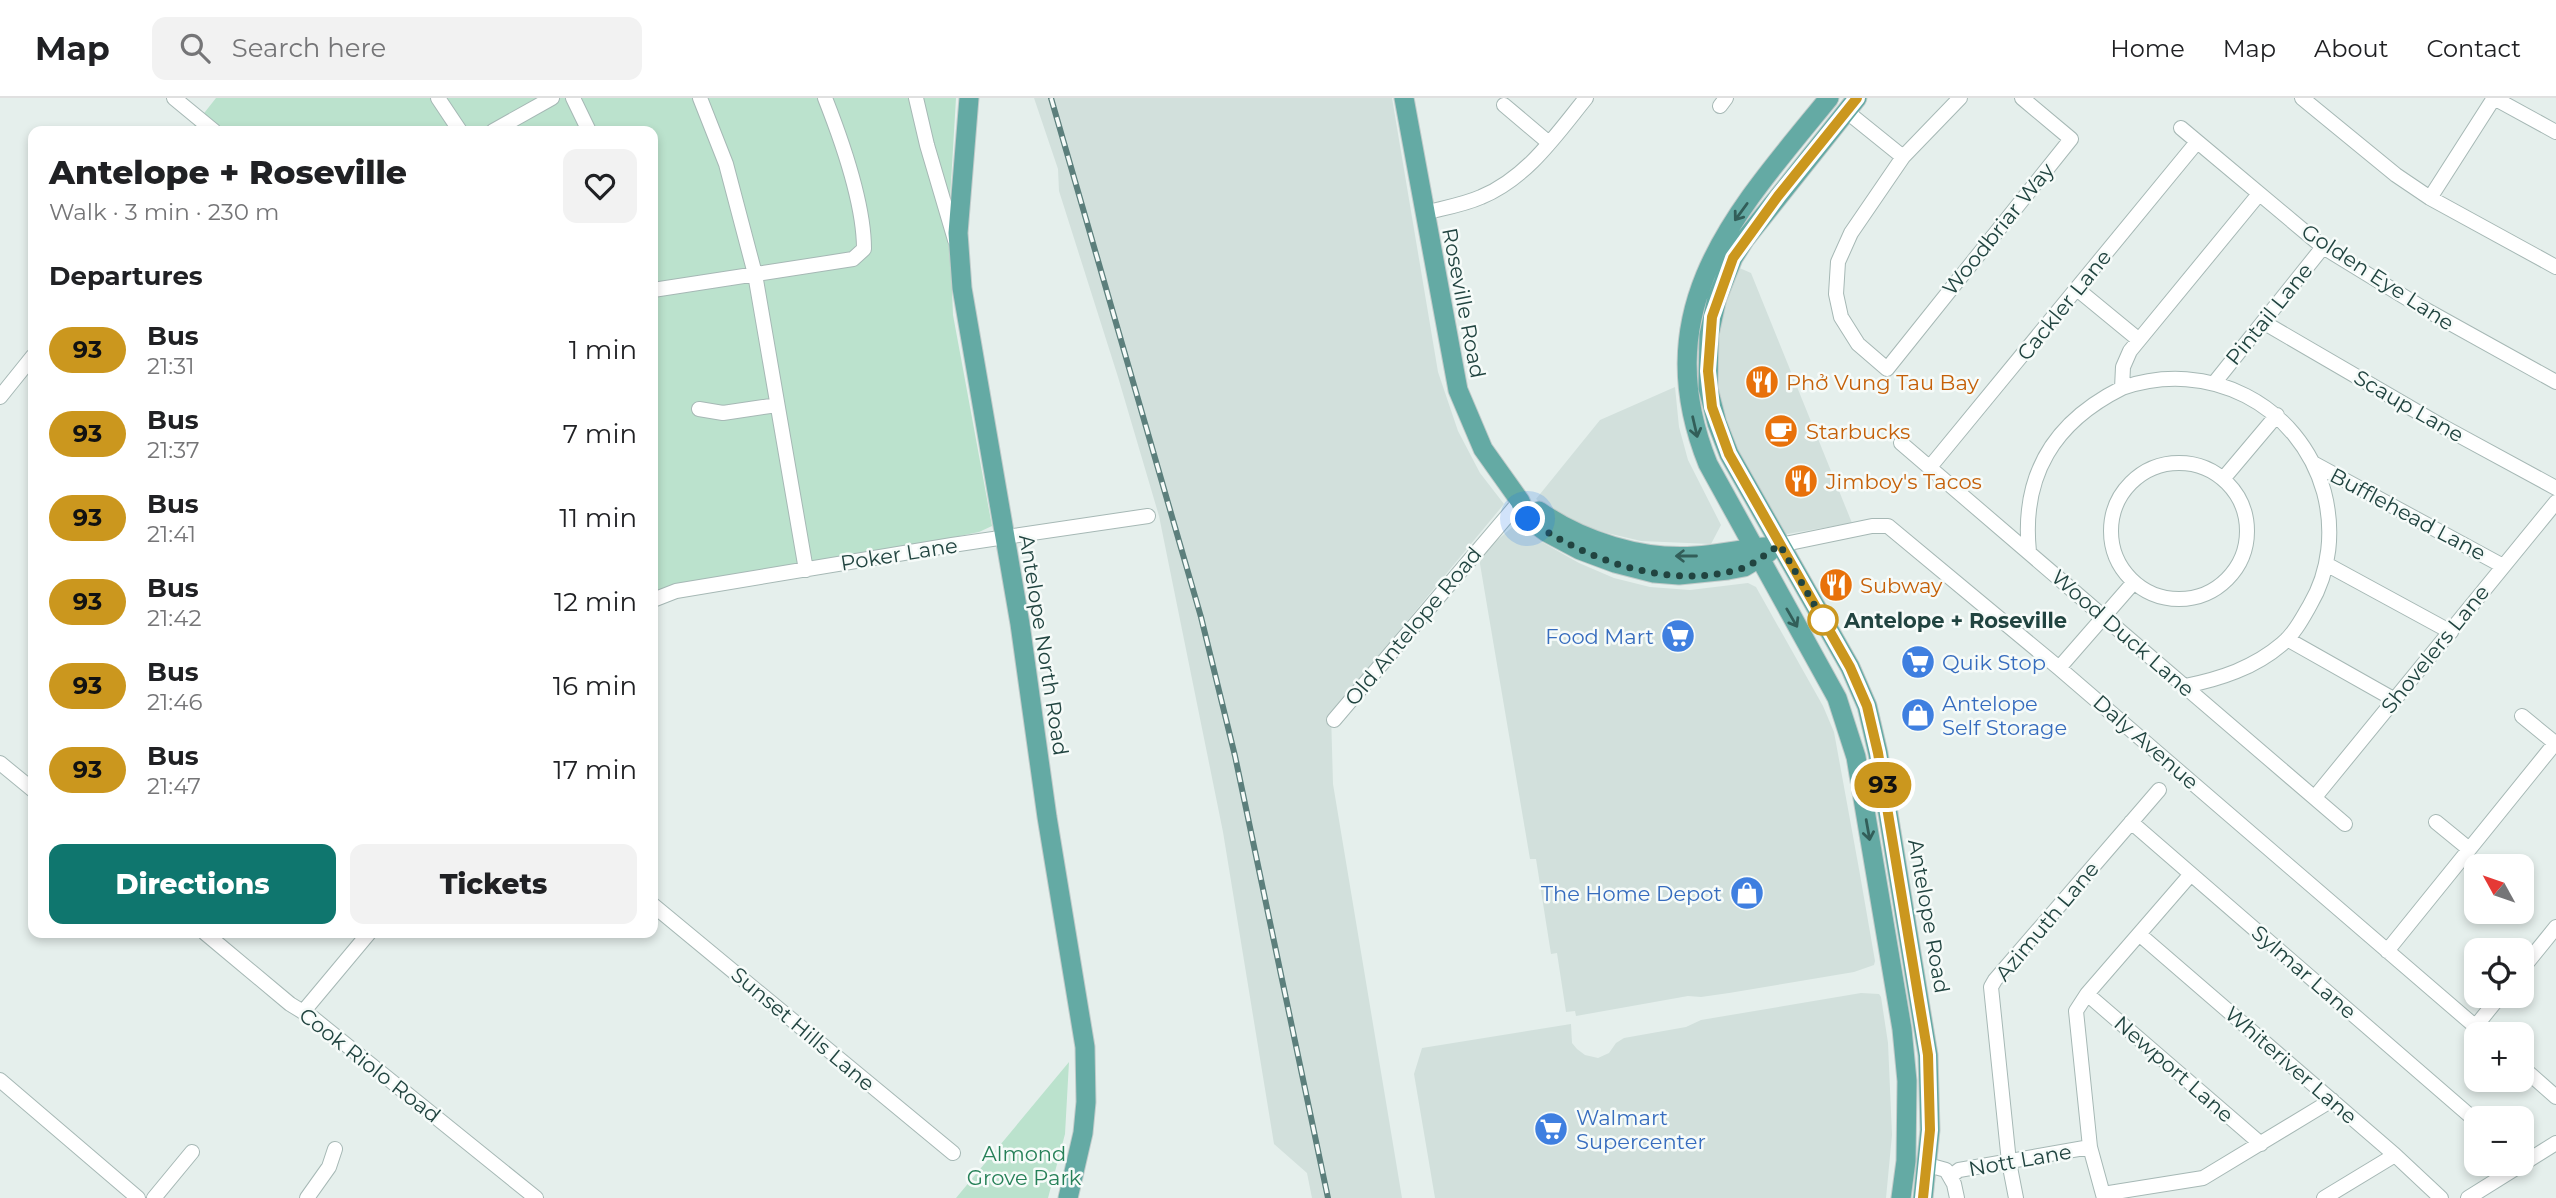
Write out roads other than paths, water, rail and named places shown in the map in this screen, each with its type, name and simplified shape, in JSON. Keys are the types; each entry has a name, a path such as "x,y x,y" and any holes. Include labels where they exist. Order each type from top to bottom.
{"main road":[{"name":"Antelope North Road","path":"969,98 958,233 962,288 1005,538 1085,1047 1086,1102 1083,1133 1068,1198"},
{"name":"Roseville Road","path":"1404,98 1458,390 1483,449 1520,501 1554,522 1630,550 1693,556 1756,553 1780,545"},
{"path":"1805,163 1829,98"},
{"path":"1829,98 1729,228 1706,272 1693,314 1688,373 1695,429 1708,464 1827,680 1844,716 1856,757 1902,1028 1907,1082 1906,1161 1901,1198"},
{"name":"Antelope Road","path":"1852,102 1733,258 1712,317 1708,388 1722,438 1737,470 1847,662 1867,706 1878,753 1929,1064 1928,1165 1923,1198"},
{"path":"1878,886 1888,899 1898,955 1904,962 1913,961"},
{"path":"1893,977 1904,988 1914,1049 1929,1064"},
{"path":"1907,1082 1916,1094 1917,1156 1928,1165"}],"street":[{"path":"174,98 208,126"},
{"path":"438,98 457,126"},
{"path":"502,126 552,98"},
{"path":"573,98 587,126"},
{"path":"700,98 726,164 755,274 806,570"},
{"path":"658,289 853,259 864,249 864,231 843,147 825,98"},
{"path":"916,98 958,251"},
{"path":"1424,213 1465,203 1495,191 1521,172 1586,98"},
{"path":"1852,102 1903,158 1960,98"},
{"name":"Woodbriar Way","path":"1903,158 1843,247 1835,278 1839,309 1848,331 1863,350 1887,369 2071,139 2022,98"},
{"path":"2302,98 2396,175 2430,198 2556,267"},
{"path":"2430,198 2494,98 2556,132"},
{"path":"1504,105 1549,143"},
{"name":"Golden Eye Lane","path":"2180,128 2323,247 2421,307 2556,382"},
{"name":"Cackler Lane","path":"1930,467 2197,142"},
{"path":"2122,388 2126,358 2259,194"},
{"name":"Pintail Lane","path":"2214,382 2323,247"},
{"path":"2077,289 2139,340"},
{"name":"Scaup Lane","path":"2263,321 2440,425 2556,488"},
{"path":"0,397 28,362"},
{"path":"2029,552 2027,522 2038,471 2059,435 2087,408 2122,388 2173,378 2214,382 2249,396 2277,415 2301,443 2322,485 2330,523 2326,564 2314,597 2287,639 2270,653 2241,670 2185,686"},
{"path":"699,409 723,413 777,405"},
{"path":"2223,479 2277,415"},
{"name":"Wood Duck Lane","path":"1900,443 2345,824"},
{"name":"Bufflehead Lane","path":"2313,463 2503,566"},
{"path":"2165,464 2202,467 2223,479 2239,498 2247,522 2245,547 2234,570 2216,587 2193,597 2156,594 2134,582 2119,562 2112,538 2114,514 2124,491 2142,474 2165,464"},
{"name":"Old Antelope Road","path":"1334,720 1520,501"},
{"name":"Shovelers Lane","path":"2315,797 2556,502"},
{"name":"Poker Lane","path":"658,598 676,591 1148,516"},
{"name":"Daly Avenue","path":"1780,545 1872,526 1888,526 2059,668 2470,1022"},
{"path":"2326,564 2451,632"},
{"path":"2059,668 2134,582"},
{"path":"2287,639 2395,700"},
{"path":"2387,951 2556,743 2522,716"},
{"path":"0,763 28,786"},
{"name":"Azimuth Lane","path":"2016,1198 1991,987 2159,790"},
{"name":"Sylmar Lane","path":"2131,822 2464,1111"},
{"path":"2436,822 2469,849"},
{"path":"2191,874 2087,994 2079,1004 2075,1018 2090,1147 2104,1196 2203,1178 2332,1100"},
{"name":"Sunset Hills Lane","path":"658,909 953,1153"},
{"path":"2534,954 2556,927"},
{"name":"Whiteriver Lane","path":"2139,934 2441,1198"},
{"name":"Cook Riolo Road","path":"211,938 290,1004 313,1017 536,1198"},
{"path":"303,1012 365,938"},
{"name":"Newport Lane","path":"2087,994 2261,1144"},
{"path":"2534,1078 2556,1097"},
{"path":"0,1080 138,1198"},
{"path":"2534,1156 2556,1143"},
{"name":"Nott Lane","path":"1951,1176 1959,1170 2090,1147"},
{"path":"307,1198 322,1179 335,1149"},
{"path":"154,1198 192,1152"},
{"path":"2325,1198 2395,1155"},
{"path":"1928,1165 1946,1170 1951,1176 1957,1198"},
{"path":"2470,1198 2502,1176"}],"railway":[{"path":"1051,98 1201,617 1235,756 1328,1198"}],"place":[{"name":"Phở Vung Tau Bay","path":"1762,382"},
{"name":"Starbucks","path":"1781,431"},
{"name":"Jimboy's Tacos","path":"1801,481"},
{"name":"Subway","path":"1836,585"},
{"name":"Antelope + Roseville","path":"1823,620"},
{"name":"Food Mart","path":"1678,636"},
{"name":"Quik Stop","path":"1918,662"},
{"name":"Antelope Self Storage","path":"1918,715"},
{"name":"The Home Depot","path":"1747,893"},
{"name":"Walmart Supercenter","path":"1551,1129"}],"park label":[{"name":"Almond Grove Park","path":"1024,1165"}]}
